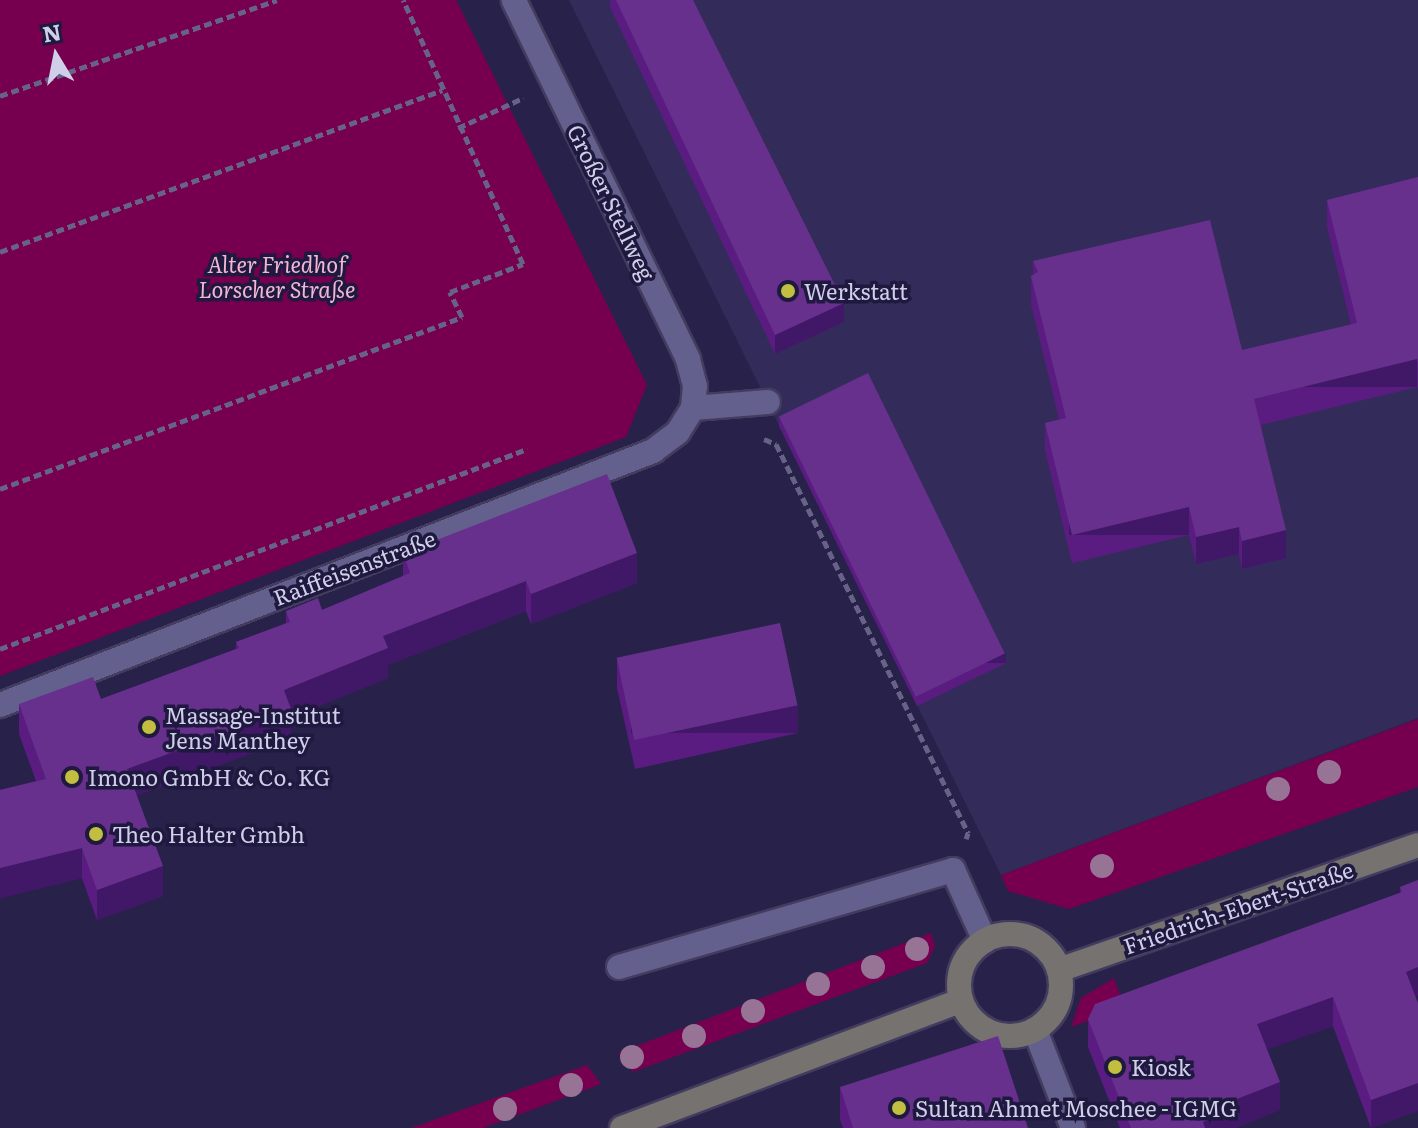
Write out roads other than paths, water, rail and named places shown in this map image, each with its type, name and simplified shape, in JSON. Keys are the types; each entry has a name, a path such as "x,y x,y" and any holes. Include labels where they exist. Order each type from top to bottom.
{"street":[{"name":"Großer Stellweg","path":"514,0 688,359 695,386 693,408"},
{"path":"693,408 768,402"},
{"name":"Raiffeisenstraße","path":"0,705 653,451 678,432 693,408"},
{"name":"Friedrich-Ebert-Straße","path":"1059,970 1418,845"},
{"path":"619,967 953,870 985,941"},
{"path":"1013,934 1030,938 1044,947 1059,970 1055,1009 1035,1030 997,1035 970,1018 960,1001 961,969 985,941 1013,934"},
{"path":"622,1128 960,1001"},
{"path":"1035,1030 1073,1128"}],"place":[{"name":"Werkstatt","path":"788,291"},
{"name":"Massage-Institut Jens Manthey","path":"149,727"},
{"name":"Imono GmbH & Co. KG","path":"72,777"},
{"name":"Theo Halter Gmbh","path":"96,834"},
{"name":"Kiosk","path":"1115,1067"},
{"name":"Sultan Ahmet Moschee - IGMG","path":"899,1108"}],"park label":[{"name":"Alter Friedhof Lorscher Straße","path":"277,276"}]}
